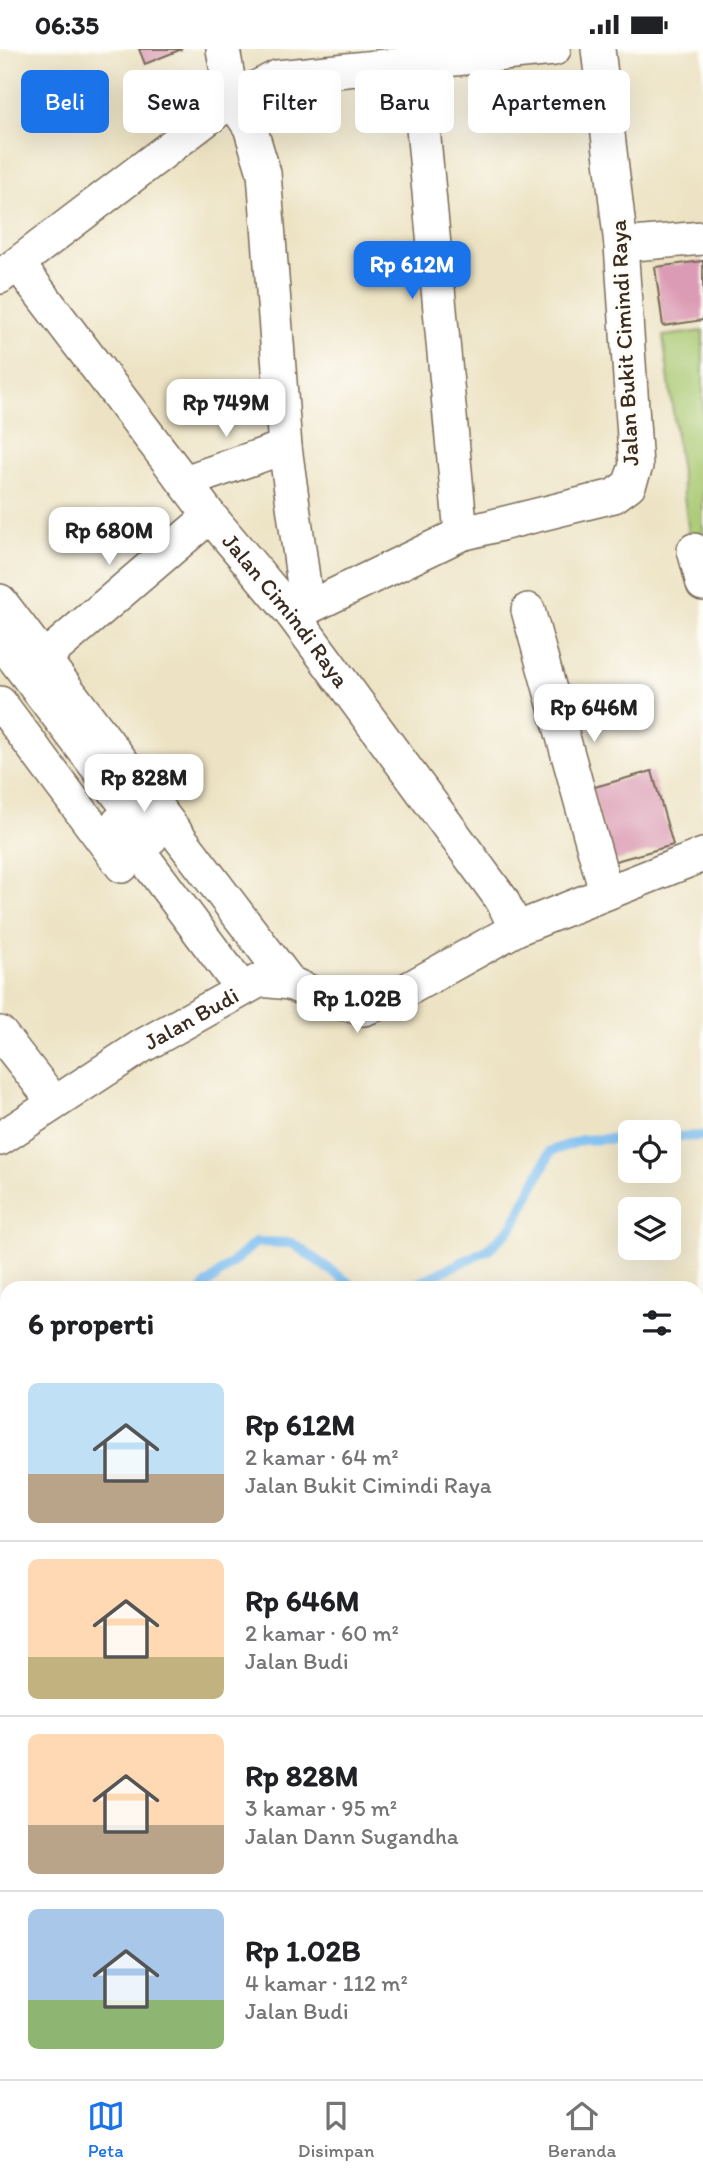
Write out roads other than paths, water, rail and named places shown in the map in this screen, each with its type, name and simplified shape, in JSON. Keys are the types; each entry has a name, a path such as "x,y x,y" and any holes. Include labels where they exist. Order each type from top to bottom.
{"street":[{"path":"223,49 232,100 250,127 264,173 300,611"},
{"path":"9,271 232,100 276,77 379,59 417,64 554,49"},
{"name":"Jalan Bukit Cimindi Raya","path":"300,611 461,534 614,496 628,485 636,466 621,245 598,49"},
{"path":"417,64 461,534"},
{"path":"621,245 703,238"},
{"name":"Jalan Cimindi Raya","path":"9,271 185,482 210,516 300,611 502,900 516,929"},
{"path":"185,482 285,447"},
{"path":"44,658 210,516"},
{"path":"694,550 703,584"},
{"path":"0,601 44,658 254,988"},
{"path":"528,610 606,892"},
{"path":"0,639 254,988"},
{"path":"0,674 254,988"},
{"path":"4,716 254,988 321,997 364,1009 392,998 516,929 606,892 697,865"},
{"name":"Jalan Budi","path":"0,1139 142,1046 254,988"},
{"path":"0,1033 54,1102"}],"waterway":[{"path":"681,1137 703,1136"},
{"path":"423,1281 487,1250 512,1227 551,1151 582,1140 618,1138"},
{"path":"211,1281 256,1242 292,1243 346,1281"}]}
